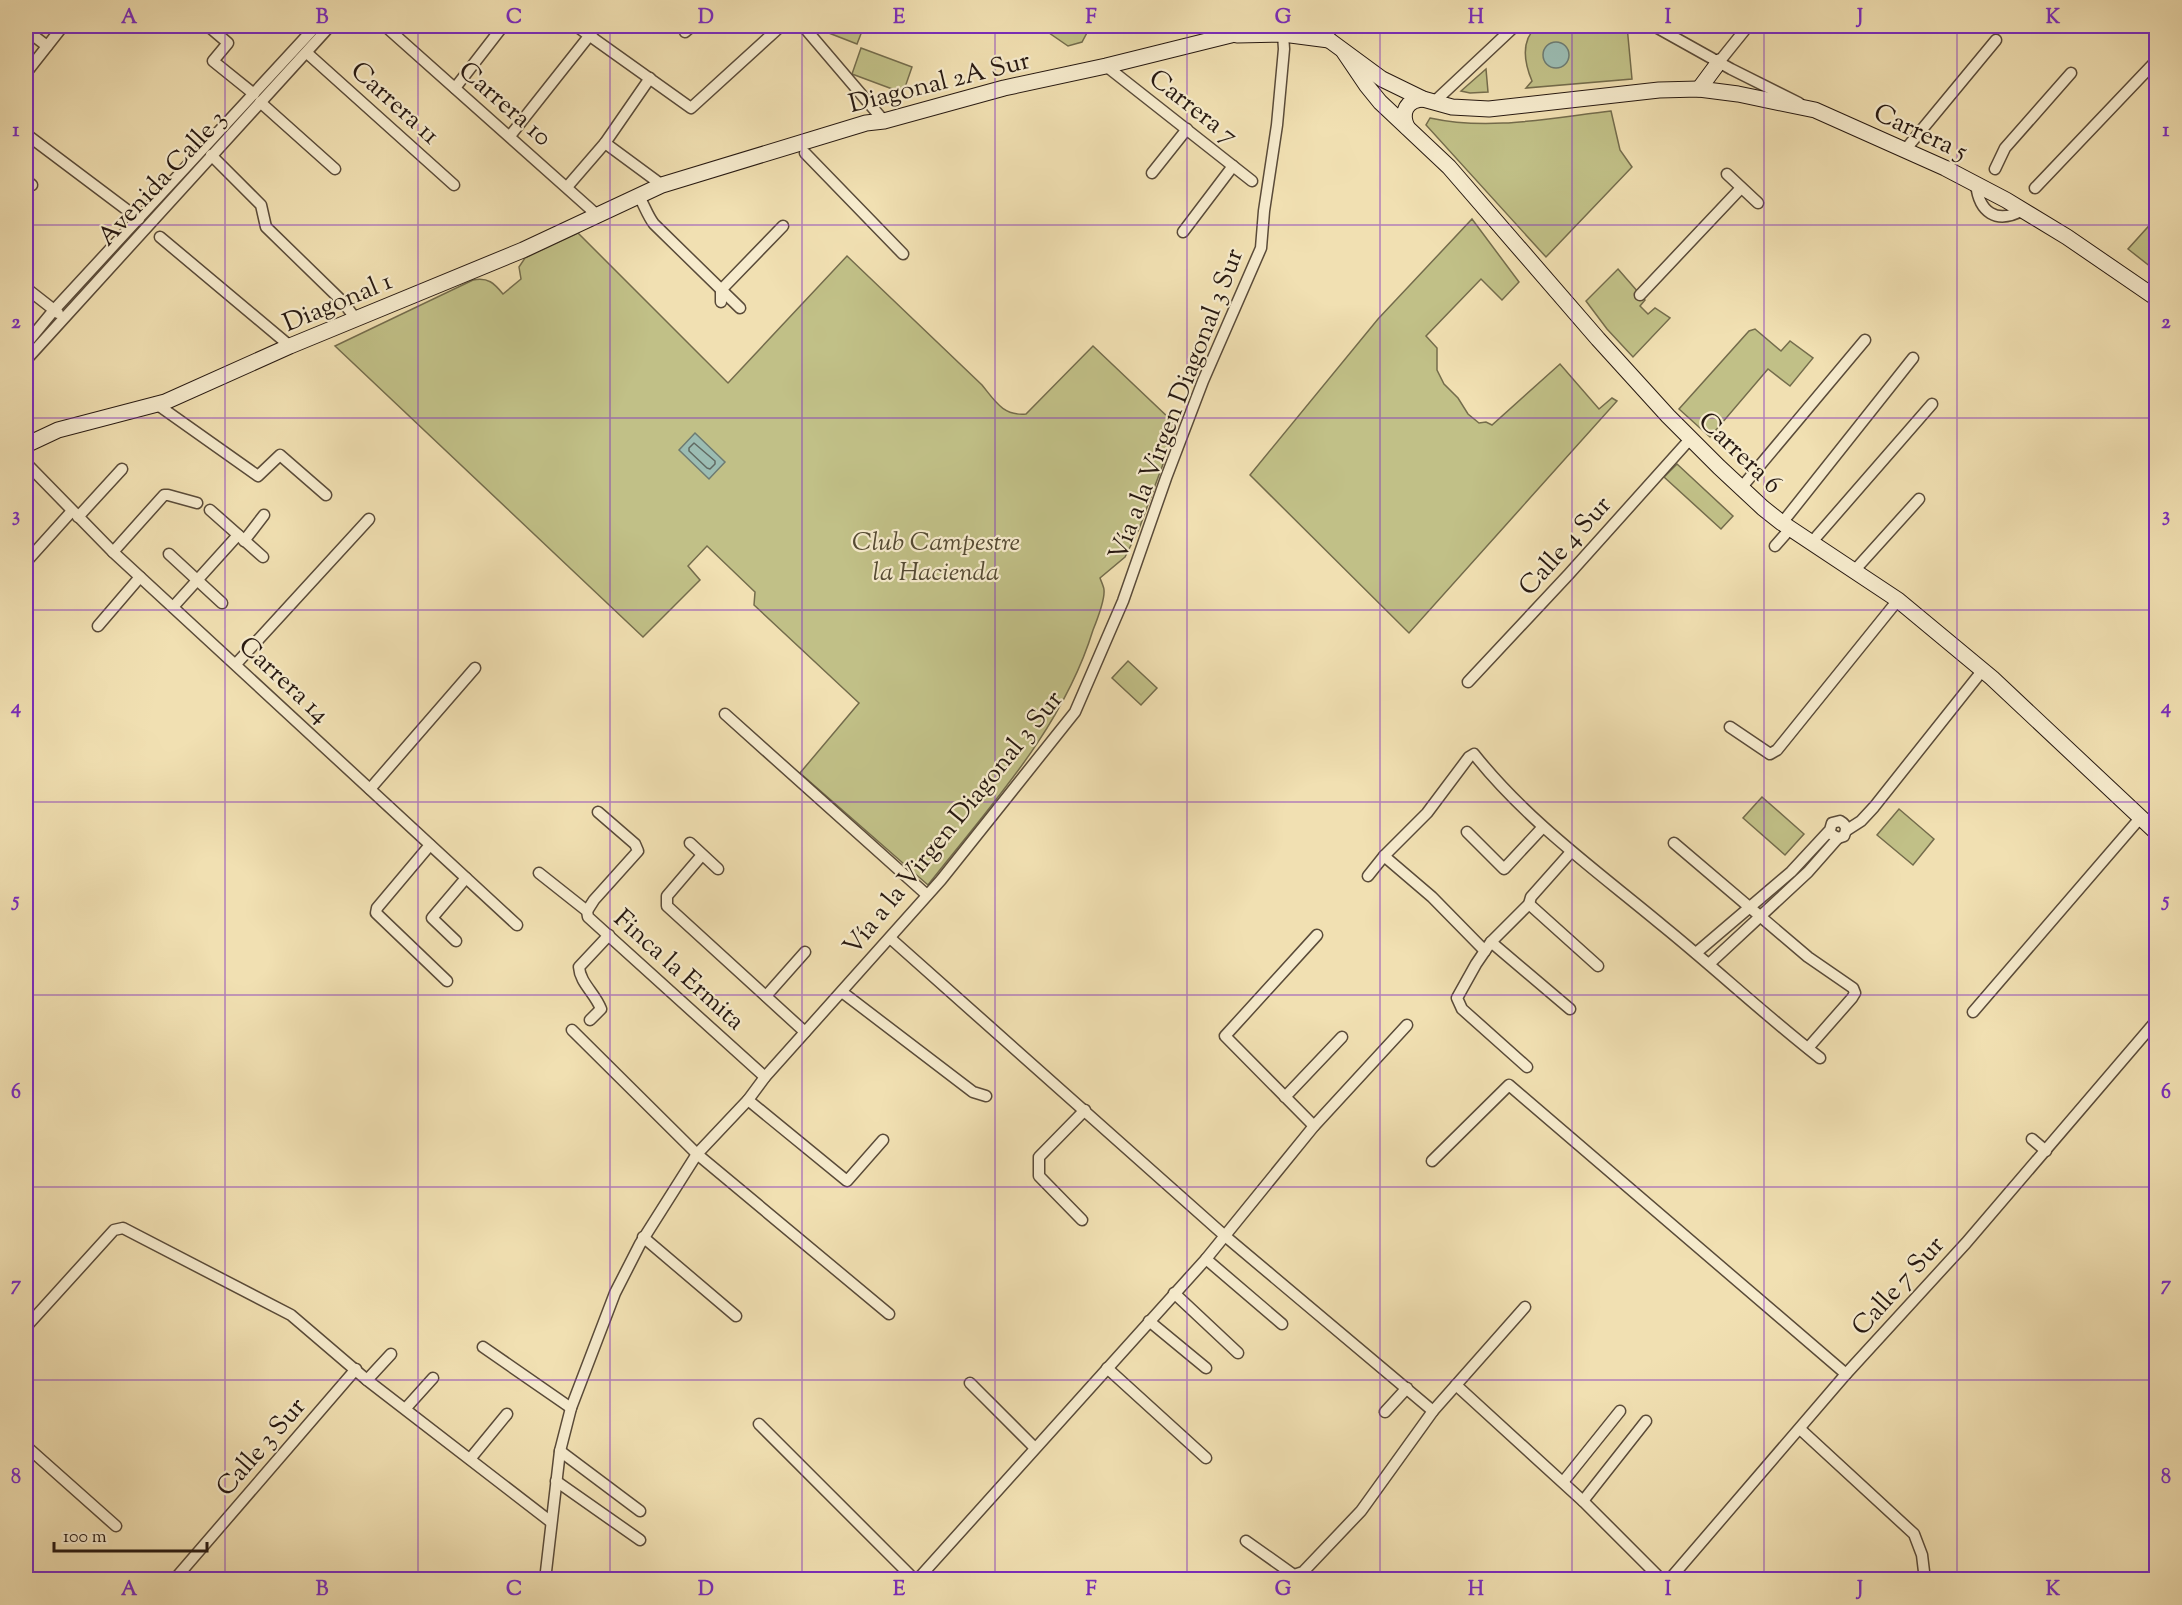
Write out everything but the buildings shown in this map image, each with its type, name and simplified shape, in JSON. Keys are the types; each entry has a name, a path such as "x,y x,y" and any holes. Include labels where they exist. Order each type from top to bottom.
{"main road":[{"path":"1231,35 1250,26"},
{"name":"Carrera 6","path":"1315,26 1344,52 1382,79 1428,101 1452,107 1490,109 1659,90 1699,89 1757,97 1815,110"},
{"path":"1231,35 1282,30 1329,40"},
{"name":"Diagonal 2A Sur","path":"662,185 866,123 884,121 1004,88 1107,66 1231,35"},
{"name":"Carrera 6","path":"1344,52 1367,86 1394,116 1449,167 1598,339 1741,488 1786,526 1898,600 1983,670 2157,832"},
{"path":"1699,89 1719,63"},
{"path":"1407,127 1404,121 1406,107 1410,102 1428,101"},
{"name":"Carrera 5","path":"1815,110 1976,184 2067,237 2157,298"},
{"name":"Diagonal 1","path":"26,445 58,430 165,402 290,346 523,250 662,185"}],"street":[{"path":"26,73 63,26"},
{"path":"208,26 228,42 213,61 335,169"},
{"name":"Avenida Calle 3","path":"26,344 212,155 316,26"},
{"name":"Avenida Calle 3","path":"26,360 58,314 139,219 257,98 307,53 330,26"},
{"name":"Carrera 10","path":"385,26 596,214"},
{"path":"454,88 502,26"},
{"path":"576,26 691,108 781,26"},
{"path":"510,136 597,26"},
{"path":"803,26 884,121"},
{"path":"1428,101 1515,26"},
{"name":"Carrera 5","path":"1654,26 1719,63 1815,110"},
{"path":"1719,63 1748,26"},
{"path":"26,30 47,46"},
{"name":"Vía a la Virgen Diagonal 3 Sur","path":"545,1580 560,1450 571,1408 615,1293 644,1238 697,1154 748,1100 765,1077 927,895 1075,712 1123,601 1203,381 1261,248 1277,125 1282,30"},
{"path":"1905,150 1996,40"},
{"name":"Carrera 11","path":"307,53 454,185"},
{"path":"2035,188 2157,62"},
{"name":"Carrera 7","path":"1107,66 1252,181"},
{"path":"1995,169 2006,148 2071,74"},
{"path":"567,187 605,143 650,78"},
{"path":"1152,173 1186,129"},
{"path":"26,134 95,180 139,219"},
{"path":"605,143 662,185"},
{"path":"805,153 903,254"},
{"path":"212,155 261,205 266,227 342,302 356,319"},
{"path":"1184,232 1233,166"},
{"path":"1727,174 1758,203"},
{"path":"1640,295 1741,188"},
{"path":"638,195 654,224 740,308"},
{"path":"721,302 721,290 783,226"},
{"path":"160,237 290,346"},
{"path":"26,288 58,314"},
{"path":"1741,488 1865,340"},
{"path":"1775,546 1786,526 1913,358"},
{"path":"155,403 258,476 280,454 326,495"},
{"path":"1811,543 1932,404"},
{"name":"Calle 4 Sur","path":"1468,682 1691,438"},
{"name":"Carrera 14","path":"26,463 113,552 517,925"},
{"path":"26,562 122,469"},
{"path":"113,552 164,495 197,503"},
{"path":"1854,571 1918,499"},
{"path":"210,510 262,557"},
{"path":"173,607 196,579 264,515"},
{"path":"236,664 369,519"},
{"path":"169,554 222,603"},
{"path":"98,626 140,577"},
{"path":"1730,727 1770,754 1777,750 1898,600"},
{"path":"370,789 475,668"},
{"path":"1696,953 1749,907 1777,893 1819,859 1838,838 1844,836 1847,830 1861,821 1983,670"},
{"path":"725,714 927,895"},
{"path":"1368,876 1384,856 1427,813 1469,757 1474,754 1497,784 1571,852 1696,953 1820,1058"},
{"name":"Finca la Ermita","path":"598,812 635,844 638,851 594,900 587,911 588,916 765,1077"},
{"path":"1973,1012 2141,817"},
{"path":"1708,964 1760,916 1810,850 1830,830 1832,824 1840,821 1847,830"},
{"path":"1467,832 1504,869 1543,827"},
{"path":"1830,830 1831,834 1838,838"},
{"path":"690,843 718,869"},
{"path":"1674,843 1808,957 1853,988 1855,993 1808,1048"},
{"path":"430,845 377,908 376,913 447,981"},
{"path":"1810,850 1819,859"},
{"path":"1527,1066 1462,1009 1457,998 1488,947 1529,904 1531,897 1571,852"},
{"path":"702,855 667,896 667,906 805,1032"},
{"path":"1384,856 1488,947 1570,1009"},
{"path":"539,873 587,911"},
{"path":"456,941 432,918 466,878"},
{"path":"1529,904 1598,966"},
{"path":"1314,1126 1225,1036 1317,934"},
{"path":"591,1020 601,1009 598,1000 579,976 579,967 609,935"},
{"path":"890,938 1225,1236 1433,1411"},
{"path":"1710,943 1721,953"},
{"path":"766,996 805,952"},
{"path":"842,992 973,1092 986,1096"},
{"name":"Calle 7 Sur","path":"1669,1580 1846,1374 1966,1243 2157,1021"},
{"path":"759,1424 916,1580 1206,1258 1314,1126 1407,1025"},
{"path":"572,1030 697,1154 889,1314"},
{"path":"1285,1098 1342,1037"},
{"path":"1432,1161 1509,1085 1846,1374"},
{"path":"748,1100 847,1181 883,1140"},
{"path":"1082,1220 1039,1176 1039,1157 1085,1110"},
{"path":"2032,1139 2046,1151"},
{"path":"26,1327 114,1230 123,1228 291,1315 367,1380 551,1522"},
{"path":"644,1238 736,1316"},
{"path":"1206,1258 1282,1324"},
{"path":"1174,1293 1238,1353"},
{"path":"1246,1541 1294,1575 1303,1572 1361,1511 1433,1411 1525,1307"},
{"path":"1149,1321 1206,1368"},
{"path":"483,1347 571,1408"},
{"path":"367,1380 391,1354"},
{"path":"1107,1368 1206,1458"},
{"name":"Calle 3 Sur","path":"174,1580 356,1369"},
{"path":"406,1408 433,1378"},
{"path":"970,1383 1035,1448"},
{"path":"1456,1384 1583,1501 1662,1580"},
{"path":"1385,1413 1407,1388"},
{"path":"1563,1482 1620,1411"},
{"path":"470,1459 507,1414"},
{"path":"1583,1501 1646,1421"},
{"path":"1800,1429 1914,1534 1922,1555 1925,1580"},
{"path":"26,1446 116,1526"},
{"path":"560,1450 640,1510"},
{"path":"556,1481 640,1540"}],"green space":[{"path":"817,26 864,26 857,44 816,28"},
{"path":"1039,26 1088,26 1089,29 1082,42 1068,46"},
{"path":"1537,26 1627,26 1632,79 1526,88 1532,81 1527,66 1526,45"},
{"path":"861,48 912,67 903,93 852,74"},
{"path":"1486,69 1488,92 1461,91"},
{"path":"1611,111 1620,150 1632,167 1546,257 1426,125 1430,118 1452,122 1497,123 1543,120"},
{"path":"2156,218 2156,271 2128,249"},
{"path":"1472,219 1519,282 1502,300 1481,279 1426,336 1437,348 1437,370 1444,384 1458,398 1468,414 1479,423 1486,422 1492,425 1560,364 1599,409 1612,398 1617,401 1409,633 1250,475 1378,319"},
{"name":"Club Campestre la Hacienda","path":"578,233 728,383 847,256 982,385 1005,410 1011,413 1026,414 1093,346 1172,421 1176,429 1139,529 1125,557 1100,578 1104,590 1100,610 1080,666 1063,700 1022,765 928,885 800,773 859,703 754,605 755,592 707,546 688,566 700,580 643,637 335,346 473,280 483,279 490,282 503,294 521,279 519,267 525,258"},
{"path":"1618,269 1645,300 1640,306 1648,314 1655,308 1670,318 1633,357 1607,329 1586,301"},
{"path":"1755,329 1781,351 1790,341 1813,358 1790,386 1768,369 1710,437 1679,409 1749,331"},
{"path":"1677,464 1733,516 1721,529 1664,477"},
{"path":"1128,661 1157,688 1141,705 1112,678"},
{"path":"1762,797 1804,834 1785,855 1743,818"},
{"path":"1899,809 1934,839 1913,865 1877,835"}],"water":[{"path":"1556,42 1565,46 1569,55 1565,64 1556,68 1547,64 1543,55 1547,46"},
{"path":"695,433 725,462 709,479 679,450"}]}
